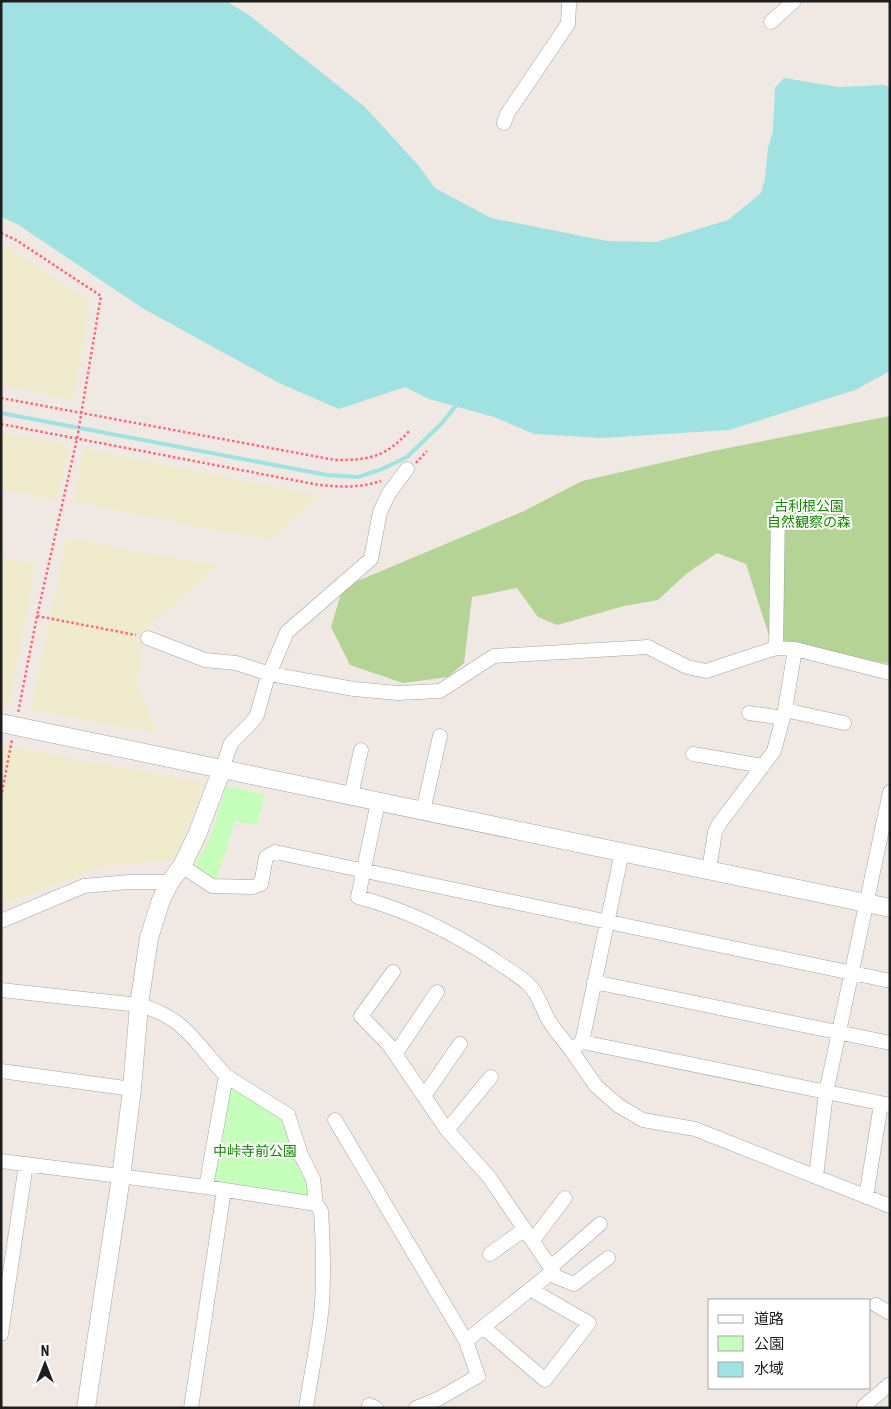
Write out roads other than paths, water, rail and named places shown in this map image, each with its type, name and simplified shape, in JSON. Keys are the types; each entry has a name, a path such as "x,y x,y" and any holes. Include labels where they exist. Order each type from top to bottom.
{"street":[{"path":"504,123 507,114 568,24 568,1"},
{"path":"771,22 794,1"},
{"path":"86,1408 121,1177 132,1089 139,1005 149,938 161,900 170,882 182,866 197,835 231,742 251,723 256,715 287,632 371,559 380,512 389,493 407,469"},
{"path":"776,648 778,510"},
{"path":"148,638 205,660 236,664 270,674 354,689 398,693 440,691 494,656 648,647 687,667 706,671 776,648 796,649 890,673"},
{"path":"709,870 715,832 719,824 753,776 774,751 784,714 796,649"},
{"path":"749,713 784,714 844,723"},
{"path":"8,725 890,908"},
{"path":"423,811 440,736"},
{"path":"351,796 361,750"},
{"path":"693,754 763,766"},
{"path":"816,1177 826,1093 866,903 887,822 890,792"},
{"path":"378,802 358,897 380,903 422,920 471,944 514,973 530,986 549,1020 576,1046 596,1086 618,1106 643,1120 695,1129 890,1206"},
{"path":"182,866 212,886 253,887 261,884 266,856 275,852 890,981"},
{"path":"576,1046 594,982 622,852"},
{"path":"1,921 84,886 129,882 170,882"},
{"path":"393,972 361,1016 396,1053 447,1130 489,1177 529,1235 550,1271 574,1284 608,1258"},
{"path":"594,982 890,1044"},
{"path":"1,990 139,1005 157,1009 183,1026 226,1076 288,1115 301,1155 313,1179 316,1204 321,1211 324,1267 317,1345 306,1408"},
{"path":"396,1053 437,992"},
{"path":"424,1096 460,1044"},
{"path":"576,1046 885,1105 866,1197"},
{"path":"1,1071 132,1089"},
{"path":"206,1187 226,1076"},
{"path":"447,1130 491,1077"},
{"path":"335,1120 466,1341 478,1376 438,1400 416,1408"},
{"path":"1,1161 206,1187 316,1204"},
{"path":"1,1334 7,1253 26,1164"},
{"path":"191,1408 224,1190"},
{"path":"490,1254 529,1235 565,1198"},
{"path":"466,1341 530,1289 600,1224"},
{"path":"483,1327 545,1380 589,1323 530,1289"},
{"path":"876,1305 890,1313"},
{"path":"864,1406 890,1384"}],"water":[{"path":"1,1 226,1 249,15 365,107 418,165 435,188 491,218 607,241 656,242 728,220 761,193 765,178 768,148 773,131 775,88 784,78 839,87 883,85 890,87 890,371 855,390 729,430 603,438 534,434 494,417 429,399 405,387 339,409 279,383 144,309 17,224 1,217"}],"waterway":[{"path":"1,413 327,475 358,477 382,469 407,457 443,422 458,403"}],"park label":[{"name":"古利根公園 自然観察の森","path":"809,514"},
{"name":"中峠寺前公園","path":"255,1151"}]}
